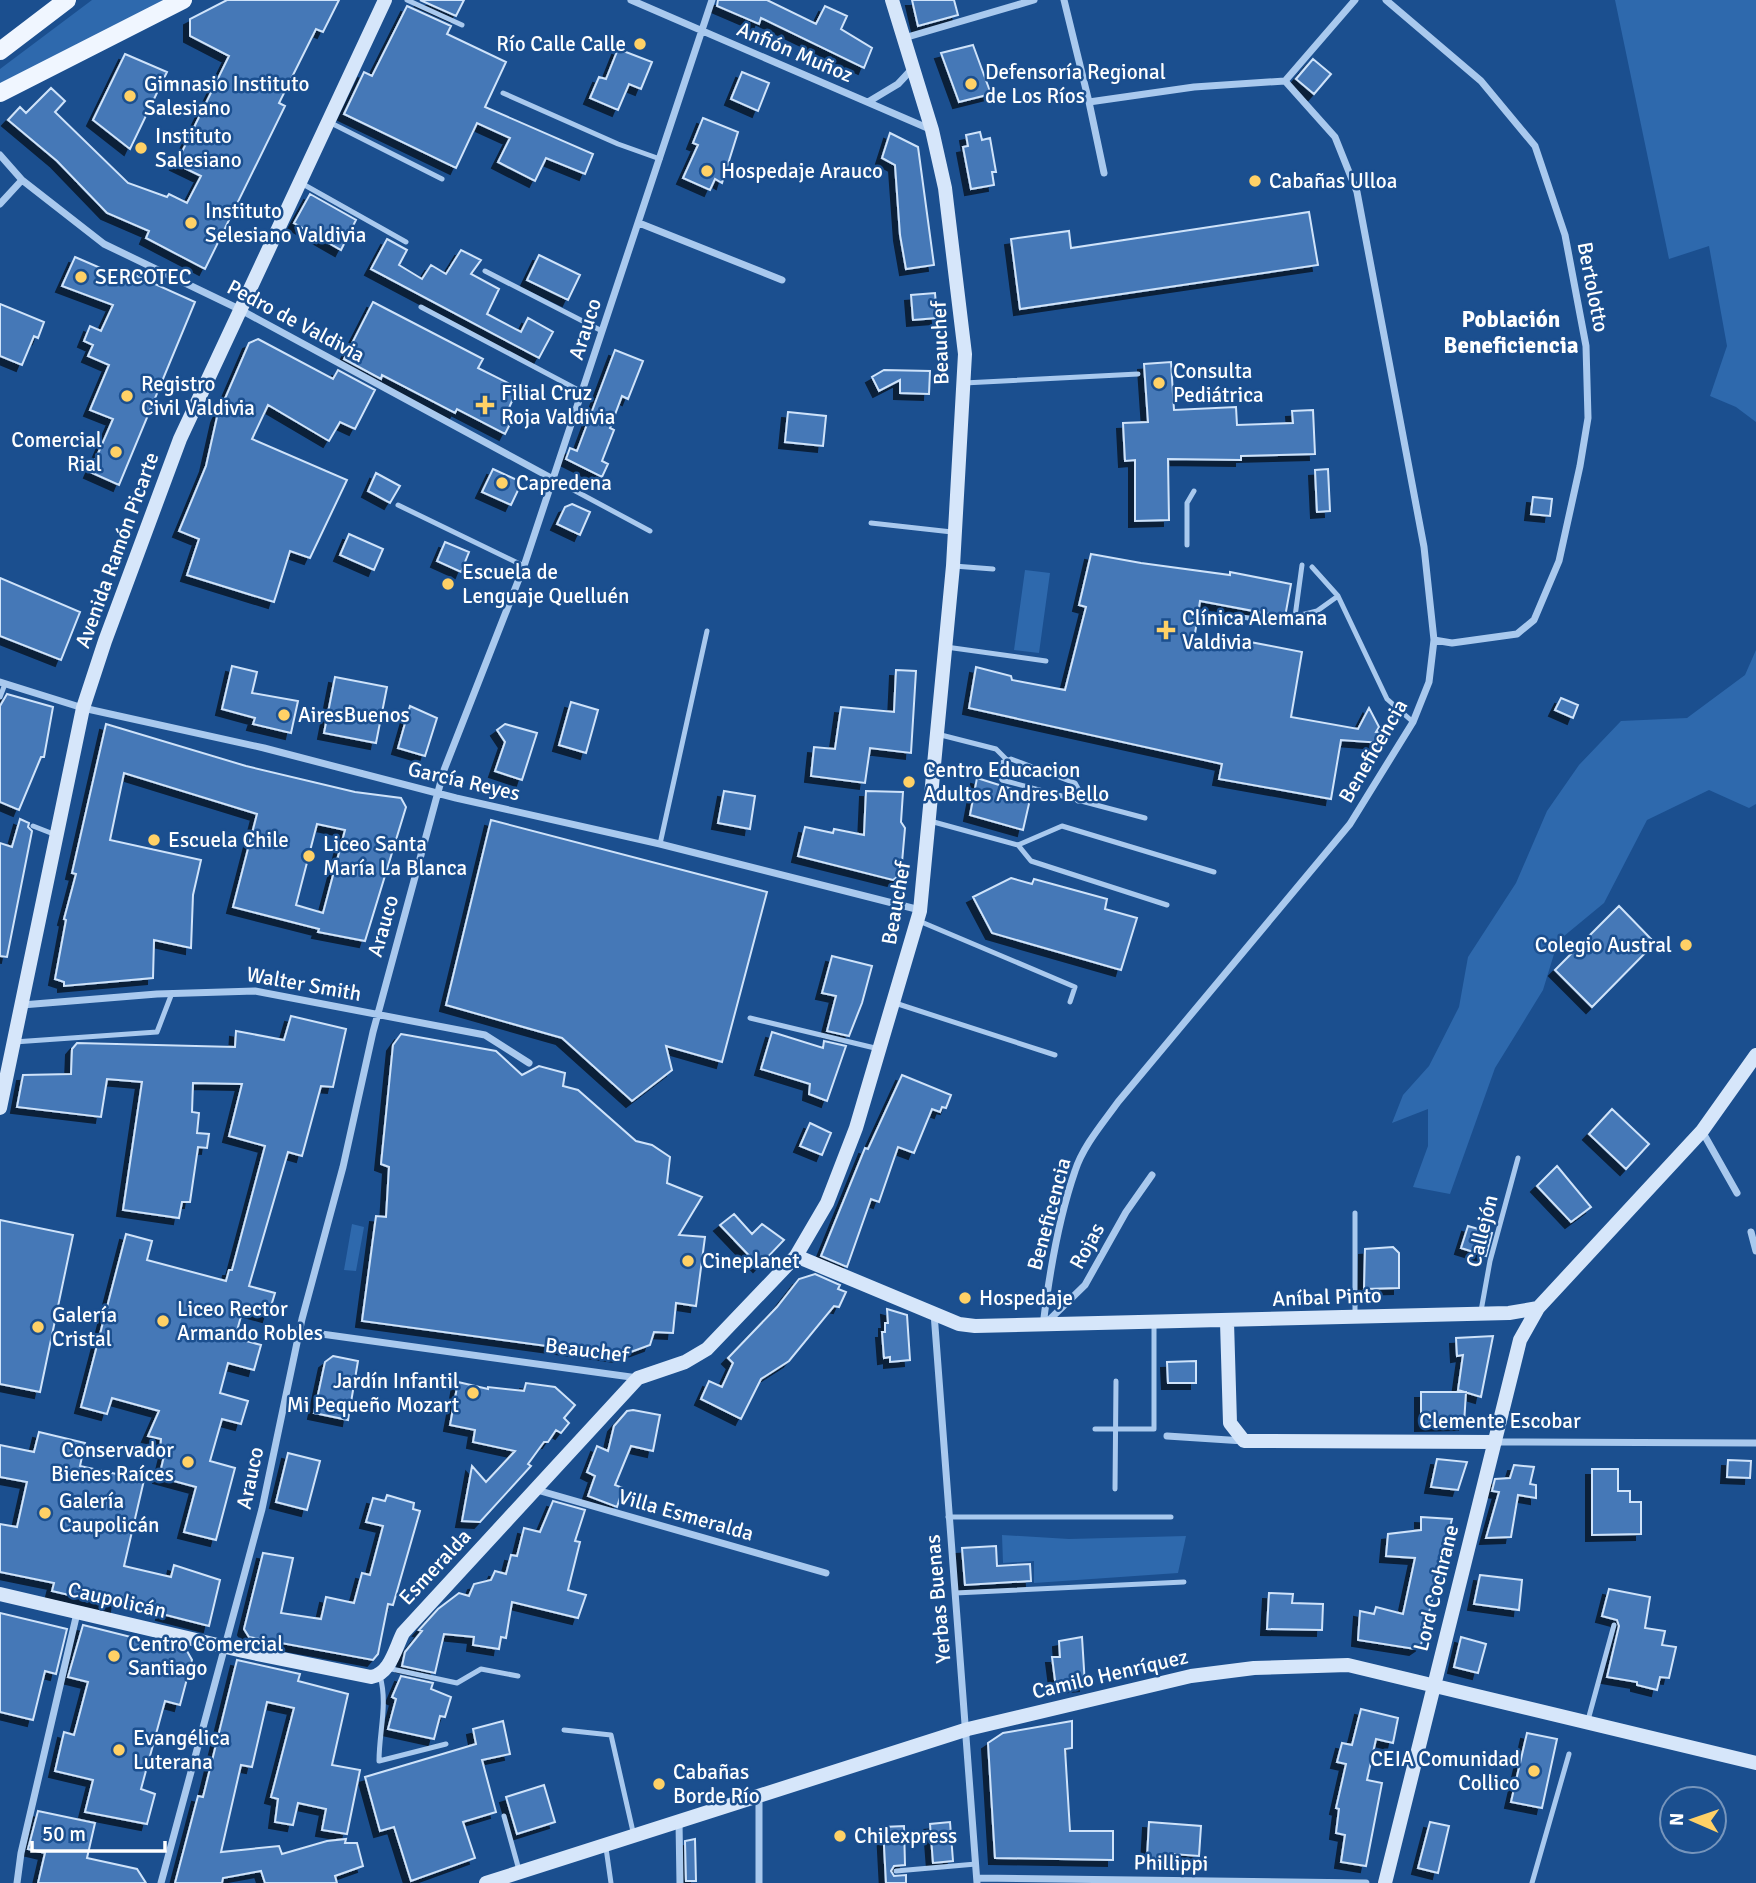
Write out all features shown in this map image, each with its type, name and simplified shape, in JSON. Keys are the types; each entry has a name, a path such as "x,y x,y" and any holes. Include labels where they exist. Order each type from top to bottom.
{"main road":[{"path":"0,51 67,0"},
{"path":"0,93 183,0"}],"street":[{"name":"Avenida Ramón Picarte","path":"0,1108 83,708 149,518 239,309 384,0"},
{"name":"Anfión Muñoz","path":"631,0 932,130"},
{"name":"Arauco","path":"161,1883 262,1509 300,1331 343,1167 377,1015 438,794 524,566 712,0"},
{"name":"Beauchef","path":"300,1331 638,1378 685,1362 707,1349 796,1256 827,1202 856,1128 919,916 953,566 964,383 962,311 945,188 932,130 892,0"},
{"path":"904,38 1034,0"},
{"path":"1064,0 1104,173"},
{"name":"Bertolotto","path":"1386,0 1481,81 1535,146 1566,235 1586,346 1588,418 1580,466 1559,561 1534,620 1517,634 1452,642 1434,640"},
{"path":"1089,102 1194,87 1285,80 1353,1"},
{"name":"Anfión Muñoz","path":"868,103 898,85 912,69"},
{"name":"Beneficencia","path":"1043,1326 1047,1292 1075,1170 1091,1141 1118,1102 1350,824 1413,722 1429,682 1434,640 1423,547 1357,192 1335,137 1285,80"},
{"name":"Pedro de Valdivia","path":"0,155 22,180 104,244 239,309 553,479"},
{"path":"0,204 22,180"},
{"path":"639,223 782,280"},
{"name":"García Reyes","path":"2,683 83,708 250,745 438,794 660,844 919,916"},
{"name":"Walter Smith","path":"22,1005 172,993 255,991 485,1035 529,1063"},
{"path":"1538,1308 1702,1131 1756,1055"},
{"path":"1702,1131 1737,1192"},
{"name":"Rojas","path":"1043,1326 1085,1285 1126,1212 1152,1175"},
{"path":"1751,1232 1756,1251"},
{"name":"Aníbal Pinto","path":"796,1256 959,1324 975,1326 1227,1322 1480,1313 1538,1308"},
{"name":"Lord Cochrane","path":"1385,1883 1520,1340 1538,1308"},
{"name":"Yerbas Buenas","path":"934,1312 948,1517 968,1729 977,1881"},
{"path":"1227,1322 1230,1423 1244,1441"},
{"name":"Esmeralda","path":"383,1672 402,1633 638,1378"},
{"name":"Clemente Escobar","path":"1167,1437 1244,1441 1756,1443"},
{"name":"Villa Esmeralda","path":"537,1490 826,1573"},
{"name":"Caupolicán","path":"0,1594 225,1647"},
{"path":"17,1883 20,1853 77,1613"},
{"path":"225,1647 371,1677 383,1672"},
{"name":"Camilo Henríquez","path":"486,1883 968,1729 1191,1676 1254,1668 1348,1665 1756,1763"},
{"path":"758,1796 759,1883"},
{"path":"679,1821 680,1883"},
{"name":"Phillippi","path":"977,1881 1366,1883"}],"lane":[{"path":"407,0 462,25"},
{"path":"503,93 618,144 660,159"},
{"path":"327,121 442,179"},
{"path":"298,182 406,242"},
{"path":"485,271 602,331"},
{"path":"421,307 582,392"},
{"path":"964,383 1138,374"},
{"path":"553,479 650,531"},
{"path":"1186,545 1186,503 1194,491"},
{"path":"398,505 524,566"},
{"path":"871,523 955,532"},
{"path":"1234,615 1294,624 1303,565"},
{"path":"953,566 993,569"},
{"path":"1312,566 1338,596 1387,699 1413,722"},
{"path":"1297,616 1317,611 1338,596"},
{"path":"660,844 707,631"},
{"path":"945,647 1046,661"},
{"path":"0,697 2,683"},
{"path":"937,734 996,749 1006,759 1075,783 1080,792 1078,801"},
{"path":"1006,759 999,774 1002,780 1145,818"},
{"path":"929,821 1018,845 1031,861 1167,905"},
{"path":"33,826 57,836"},
{"path":"1018,845 1062,826 1214,872"},
{"path":"919,916 1075,987 1070,1003"},
{"path":"14,1042 66,1041 77,1037 157,1032 172,993"},
{"path":"895,1003 1055,1055"},
{"path":"750,1018 879,1049"},
{"name":"Callejón","path":"1480,1313 1490,1261 1518,1158"},
{"path":"1355,1213 1355,1316"},
{"path":"1095,1429 1154,1429 1154,1324"},
{"path":"1115,1381 1115,1489"},
{"path":"948,1517 1171,1517"},
{"path":"955,1593 1184,1582"},
{"path":"1588,1723 1614,1625"},
{"path":"446,1744 379,1761 379,1736 385,1702 383,1672 457,1683 481,1669 518,1676"},
{"path":"564,1730 611,1735 634,1836"},
{"path":"1532,1883 1569,1754"},
{"path":"504,1816 520,1873"},
{"path":"605,1845 611,1883"},
{"path":"896,1871 976,1864"}],"shaded area":[{"path":"92,0 165,0 0,88 0,69"},
{"path":"1615,0 1756,0 1756,422 1736,407 1710,396 1727,346 1709,246 1669,259"},
{"path":"1025,570 1050,573 1039,653 1014,650"},
{"path":"1756,650 1756,804 1749,808 1709,790 1647,820 1604,903 1558,941 1543,990 1495,1068 1450,1194 1413,1187 1428,1146 1428,1109 1392,1123 1403,1095 1429,1066 1459,1007 1468,957 1516,883 1547,811 1579,765 1621,721 1687,718 1745,675"},
{"path":"352,1224 364,1227 356,1271 344,1270"},
{"path":"1002,1535 1069,1539 1186,1536 1178,1573 1034,1583 1034,1561 1003,1563"}],"building":[{"path":"227,0 339,0 323,32 316,29 279,103 285,106 205,269 146,238 149,231 107,213 57,161 8,120 20,107 26,113 51,88 65,101 55,112 128,183 167,197 169,194 187,203 201,176 176,164 229,56 190,36 190,19"},
{"path":"420,0 464,0 456,16"},
{"path":"718,0 767,0 816,24 825,6 847,16 841,29 872,48 864,68 761,18 759,24 717,6"},
{"path":"912,0 954,0 958,15 918,26"},
{"path":"407,6 451,26 447,34 506,62 485,107 593,154 585,174 546,158 535,181 498,162 510,138 477,123 456,168 344,114 364,72 372,76"},
{"path":"973,45 991,94 959,102 941,53"},
{"path":"618,49 652,62 641,89 629,84 618,110 590,98 599,77 606,79"},
{"name":"Gimnasio Instituto Salesiano","path":"125,54 167,72 130,149 93,120"},
{"path":"1313,59 1331,74 1314,94 1296,79"},
{"path":"742,72 769,83 758,111 731,99"},
{"path":"703,118 738,132 722,183 715,179 710,190 683,178 698,145 693,143"},
{"path":"980,132 982,140 990,138 996,172 992,172 994,185 971,189 963,147 968,146 966,135"},
{"path":"890,133 918,147 934,265 906,269 900,235 895,165 882,158"},
{"path":"310,194 356,220 341,250 294,223"},
{"path":"1309,212 1318,265 1020,309 1011,239 1069,231 1071,248"},
{"path":"387,239 407,250 399,265 422,279 431,265 446,274 461,250 481,260 471,274 499,289 487,314 521,332 528,318 553,332 539,358 371,269"},
{"path":"539,255 580,275 568,300 527,280"},
{"path":"75,257 121,277 124,270 195,302 119,485 90,472 113,419 90,410 109,365 88,356 93,345 84,341 90,326 101,331 113,305 62,286"},
{"path":"935,293 937,318 913,320 911,295"},
{"path":"373,302 483,359 478,368 518,388 508,410 515,414 505,434 457,409 455,413 382,375 381,379 344,359"},
{"path":"0,304 44,322 38,338 34,336 22,365 0,356"},
{"path":"258,339 333,379 338,370 375,390 355,429 340,422 329,441 268,405 252,439 347,480 310,558 290,551 274,602 187,575 199,539 179,531 206,466 217,417 249,343"},
{"path":"615,350 643,361 628,399 622,396 610,428 614,430 602,461 608,464 602,477 566,459 570,448 577,451"},
{"path":"1171,362 1174,410 1236,407 1237,425 1293,423 1292,411 1313,410 1315,454 1241,456 1241,460 1168,459 1169,520 1135,521 1135,460 1125,461 1123,423 1148,422 1144,364"},
{"path":"884,370 930,371 929,394 900,393 900,380 879,391 872,377"},
{"path":"788,412 826,416 823,446 785,442"},
{"name":"Capredena","path":"493,469 517,480 520,486 511,505 482,492"},
{"path":"1328,469 1330,511 1317,512 1315,470"},
{"path":"376,473 400,486 390,503 368,491"},
{"path":"1533,497 1552,499 1550,516 1531,514"},
{"path":"572,504 590,512 580,535 557,524 565,507"},
{"path":"349,534 383,549 374,570 340,555"},
{"path":"445,542 469,552 461,572 437,561"},
{"path":"1091,554 1230,575 1230,572 1291,584 1285,617 1200,601 1194,640 1248,650 1250,642 1302,652 1291,717 1358,729 1369,708 1379,727 1376,732 1383,733 1382,743 1341,740 1331,799 1219,779 1222,764 969,708 976,667 1011,676 1012,680 1065,690 1086,607 1079,605"},
{"path":"0,578 80,612 61,660 0,636"},
{"path":"232,666 257,672 252,693 298,701 291,733 253,724 255,718 222,709"},
{"path":"896,670 916,671 911,753 870,748 865,783 811,776 814,747 835,749 841,707 894,712"},
{"path":"335,677 387,687 376,743 324,733"},
{"path":"7,694 53,707 44,757 41,757 19,810 0,802 0,706"},
{"path":"1561,698 1578,705 1573,718 1555,710"},
{"path":"571,702 598,710 586,753 559,745"},
{"path":"410,706 437,718 425,756 398,748"},
{"path":"106,724 246,766 355,792 401,798 406,807 365,941 318,932 319,929 233,907 257,814 124,773 110,840 201,860 193,895 191,948 154,940 153,978 64,986 64,982 55,979 66,920 64,919 76,874 72,873","holes":["317,824 345,830 323,913 296,905"]},
{"path":"505,724 537,733 522,780 495,771 505,742 497,730"},
{"path":"977,778 1031,795 1023,830 970,815"},
{"path":"724,791 755,796 750,829 718,823"},
{"path":"866,791 903,792 901,822 905,828 901,874 893,880 798,856 805,827 833,833 834,829 864,835"},
{"path":"20,819 29,823 28,827 32,831 7,957 0,956 0,843 12,847"},
{"path":"491,820 767,892 722,1062 666,1046 672,1070 632,1101 562,1038 446,1005"},
{"path":"1011,878 1032,884 1034,879 1107,899 1105,909 1137,918 1121,970 992,933 973,897"},
{"path":"1619,906 1655,943 1592,1007 1555,970"},
{"path":"832,956 872,966 849,1036 827,1031 836,996 822,993"},
{"path":"291,1016 346,1029 333,1087 321,1086 302,1156 288,1152 249,1286 275,1293 268,1316 243,1309 235,1338 261,1345 254,1370 228,1363 220,1393 248,1401 241,1424 222,1419 210,1461 235,1468 216,1540 184,1532 196,1487 159,1477 165,1452 160,1451 161,1439 148,1436 159,1411 112,1398 107,1414 81,1407 126,1234 152,1241 147,1260 226,1281 229,1270 232,1270 265,1146 229,1136 242,1084 193,1083 192,1112 199,1113 197,1133 209,1134 207,1148 198,1147 190,1202 182,1202 179,1218 123,1210 142,1082 107,1079 101,1117 17,1107 23,1075 71,1074 72,1049 77,1043 235,1047 236,1031 284,1040"},
{"path":"772,1032 823,1048 824,1041 846,1046 827,1101 809,1094 810,1084 761,1069"},
{"path":"401,1034 496,1051 522,1075 539,1066 565,1073 563,1086 578,1090 636,1141 652,1145 670,1157 667,1183 702,1197 679,1235 705,1237 696,1306 676,1303 673,1333 654,1332 650,1345 620,1356 362,1321 376,1216 386,1217 389,1167 381,1164 393,1045"},
{"path":"902,1075 951,1095 946,1108 942,1107 940,1112 932,1109 914,1153 898,1147 879,1202 871,1199 847,1267 821,1256 865,1148 868,1149"},
{"path":"1612,1109 1649,1144 1626,1169 1589,1134"},
{"path":"810,1123 831,1133 822,1155 800,1146"},
{"path":"1557,1166 1591,1207 1571,1222 1537,1186"},
{"path":"734,1214 752,1234 762,1224 784,1240 759,1266 720,1225"},
{"name":"Galería Cristal","path":"0,1220 73,1235 40,1392 0,1384"},
{"path":"1468,1226 1492,1233 1486,1256 1461,1248"},
{"path":"1393,1247 1399,1253 1399,1288 1364,1289 1365,1249"},
{"path":"815,1274 840,1285 838,1289 846,1292 839,1307 834,1306 789,1361 761,1379 741,1419 701,1399 709,1381 722,1387 733,1363 728,1358 777,1307 799,1279"},
{"path":"887,1309 907,1315 910,1360 890,1362 890,1357 884,1358 882,1332 885,1332 885,1323 888,1323"},
{"path":"1493,1336 1481,1397 1458,1390 1463,1355 1457,1356 1456,1338"},
{"path":"333,1356 358,1361 348,1420 314,1413 325,1362"},
{"path":"1196,1361 1196,1383 1168,1383 1167,1362"},
{"path":"458,1382 488,1389 524,1391 526,1383 555,1387 575,1405 564,1418 569,1423 561,1433 556,1430 548,1442 544,1442 528,1464 531,1466 480,1522 462,1521 472,1466 486,1482 515,1451 473,1442 475,1430 450,1425"},
{"path":"1421,1392 1466,1392 1464,1424 1421,1425"},
{"path":"627,1411 660,1415 653,1451 631,1446 615,1485 623,1488 617,1507 588,1496 595,1476 587,1472 597,1446 608,1451 614,1426"},
{"path":"39,1432 85,1443 80,1466 144,1480 124,1566 171,1577 174,1565 220,1580 209,1626 162,1614 164,1607 117,1597 116,1606 52,1591 54,1583 0,1572 0,1524 17,1527 27,1482 0,1477 0,1445 34,1452"},
{"path":"288,1453 320,1461 307,1510 276,1502"},
{"path":"1437,1459 1467,1462 1458,1490 1431,1487"},
{"path":"1728,1460 1751,1461 1750,1478 1727,1477"},
{"path":"1514,1465 1534,1467 1530,1484 1536,1485 1536,1498 1518,1495 1511,1537 1486,1538 1499,1492 1492,1491 1495,1479 1510,1478"},
{"path":"1592,1469 1618,1469 1618,1491 1630,1491 1630,1502 1641,1502 1641,1534 1592,1535"},
{"path":"387,1495 414,1503 413,1509 420,1511 393,1605 388,1604 378,1654 373,1660 249,1637 244,1629 263,1553 293,1558 281,1613 321,1619 326,1597 354,1603 362,1573 370,1575 383,1526 366,1522 373,1498 385,1501"},
{"path":"553,1501 585,1510 575,1541 580,1542 568,1590 586,1595 578,1618 512,1602 506,1638 501,1637 499,1649 473,1645 474,1637 444,1634 435,1673 402,1666 405,1652 422,1631 419,1630 438,1609 459,1593 469,1596 474,1584 491,1580 495,1571 506,1574 511,1555 517,1556 524,1528 540,1532"},
{"path":"1421,1517 1452,1519 1421,1645 1415,1649 1358,1640 1360,1611 1374,1614 1376,1607 1403,1614 1415,1558 1386,1556 1388,1534 1421,1530"},
{"path":"996,1546 997,1566 1030,1564 1031,1581 965,1585 962,1548"},
{"path":"1480,1575 1522,1580 1519,1610 1474,1604"},
{"path":"1609,1589 1650,1597 1645,1628 1665,1631 1662,1645 1676,1647 1669,1678 1660,1677 1657,1690 1637,1685 1637,1682 1607,1677 1619,1626 1617,1620 1602,1616"},
{"path":"1269,1593 1293,1594 1292,1603 1323,1604 1322,1630 1267,1629"},
{"path":"0,1613 67,1629 56,1674 45,1671 33,1720 0,1712"},
{"path":"83,1625 187,1651 192,1660 180,1705 165,1701 141,1789 155,1794 147,1824 85,1812 93,1780 55,1771 64,1732 74,1735 88,1682 68,1677"},
{"path":"1082,1637 1085,1685 1056,1688 1052,1657 1060,1657 1059,1641"},
{"path":"1461,1637 1486,1644 1478,1673 1454,1667"},
{"path":"237,1660 300,1674 298,1681 348,1694 332,1765 360,1770 347,1834 322,1830 326,1809 298,1803 293,1825 275,1822 278,1799 271,1797 294,1708 267,1702 252,1767 241,1765 221,1852 279,1846 282,1854 327,1841 346,1839 345,1843 357,1843 363,1866 335,1876 337,1883 265,1883 261,1871 223,1878 222,1883 175,1883 198,1796 203,1797"},
{"path":"401,1676 433,1683 431,1689 451,1697 445,1717 440,1716 434,1739 388,1729 396,1699 392,1697"},
{"path":"1361,1709 1398,1718 1393,1743 1376,1739 1367,1780 1382,1783 1366,1866 1341,1862 1345,1835 1336,1833 1339,1809 1336,1808 1346,1764 1337,1762 1342,1743 1352,1745"},
{"path":"503,1721 510,1754 482,1760 496,1812 463,1822 475,1858 411,1881 394,1827 380,1831 365,1777 476,1744 473,1729"},
{"path":"1072,1721 1072,1748 1065,1749 1070,1831 1113,1831 1113,1860 995,1858 988,1743 1003,1733"},
{"name":"CEIA Comunidad Collico","path":"1527,1733 1557,1739 1542,1808 1511,1802"},
{"path":"544,1785 555,1822 517,1834 506,1797"},
{"path":"38,1811 95,1823 87,1858 137,1869 146,1883 38,1883 45,1853 28,1849"},
{"path":"950,1822 953,1861 933,1863 930,1824"},
{"path":"1149,1822 1201,1826 1199,1856 1173,1854 1173,1859 1147,1858"},
{"path":"1430,1822 1449,1826 1438,1873 1418,1868"},
{"path":"904,1826 905,1865 894,1866 891,1871 894,1876 906,1875 906,1883 886,1883 883,1827"},
{"path":"695,1839 696,1881 686,1881 685,1841"}],"place":[{"name":"Río Calle Calle","path":"640,44"},
{"name":"Defensoría Regional de Los Ríos","path":"971,84"},
{"name":"Gimnasio Instituto Salesiano","path":"130,96"},
{"name":"Instituto Salesiano","path":"141,148"},
{"name":"Hospedaje Arauco","path":"707,171"},
{"name":"Cabañas Ulloa","path":"1255,181"},
{"name":"Instituto Selesiano Valdivia","path":"191,223"},
{"name":"SERCOTEC","path":"81,277"},
{"name":"Consulta Pediátrica","path":"1159,383"},
{"name":"Registro Civil Valdivia","path":"127,396"},
{"name":"Filial Cruz Roja Valdivia","path":"485,405"},
{"name":"Comercial Rial","path":"116,452"},
{"name":"Capredena","path":"502,483"},
{"name":"Escuela de Lenguaje Quelluén","path":"448,584"},
{"name":"Clínica Alemana Valdivia","path":"1166,630"},
{"name":"AiresBuenos","path":"284,715"},
{"name":"Centro Educacion Adultos Andres Bello","path":"909,782"},
{"name":"Escuela Chile","path":"154,840"},
{"name":"Liceo Santa María La Blanca","path":"309,856"},
{"name":"Colegio Austral","path":"1686,945"},
{"name":"Cineplanet","path":"688,1261"},
{"name":"Hospedaje","path":"965,1298"},
{"name":"Liceo Rector Armando Robles","path":"163,1321"},
{"name":"Galería Cristal","path":"38,1327"},
{"name":"Jardín Infantil Mi Pequeño Mozart","path":"473,1393"},
{"name":"Conservador Bienes Raíces","path":"188,1462"},
{"name":"Galería Caupolicán","path":"45,1513"},
{"name":"Centro Comercial Santiago","path":"114,1656"},
{"name":"Evangélica Luterana","path":"119,1750"},
{"name":"CEIA Comunidad Collico","path":"1534,1771"},
{"name":"Cabañas Borde Río","path":"659,1784"},
{"name":"Chilexpress","path":"840,1836"}],"district":[{"name":"Población Beneficiencia","path":"1511,332"}]}
